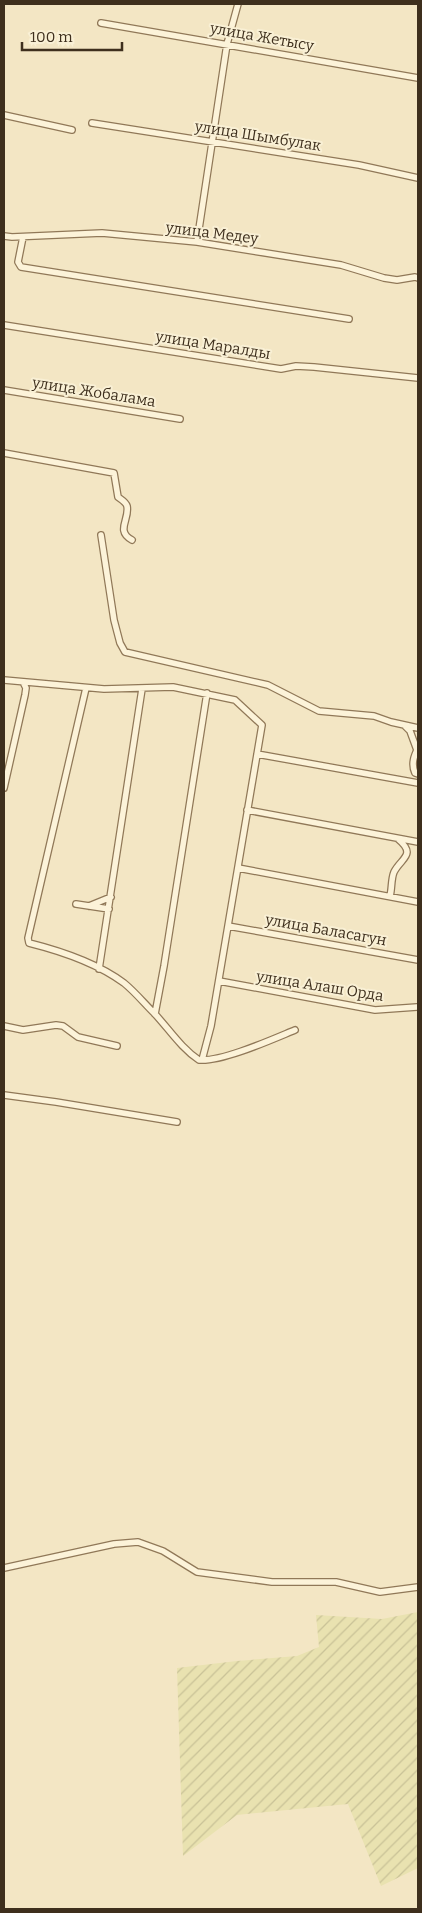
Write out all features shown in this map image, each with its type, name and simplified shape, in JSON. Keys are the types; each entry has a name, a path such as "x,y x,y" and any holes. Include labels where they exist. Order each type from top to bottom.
{"street":[{"path":"197,242 227,44 238,4"},
{"name":"улица Жетысу","path":"101,23 418,78"},
{"path":"4,115 72,130"},
{"name":"улица Шымбулак","path":"92,123 359,165 418,178"},
{"name":"улица Медеу","path":"4,236 102,233 197,242 340,265 396,280 416,278"},
{"path":"23,236 18,262 21,267 349,319"},
{"name":"улица Маралды","path":"4,325 281,369 296,366 314,367 418,378"},
{"name":"улица Жобалама","path":"4,390 180,419"},
{"path":"4,453 114,473 118,497 126,503 127,507 124,532 126,537 132,540"},
{"path":"101,535 114,620 120,643 125,652 268,685 319,711 374,716 418,728"},
{"path":"4,680 86,688 142,689 174,687 235,700 262,724 211,1026 202,1060"},
{"path":"4,788 25,695 26,688 23,682"},
{"path":"86,688 27,941 66,954 99,969 125,984 155,1014 182,1046 194,1057 202,1060 219,1058 295,1030"},
{"path":"99,969 142,689"},
{"path":"155,1014 207,693"},
{"path":"257,754 418,781 413,760 418,749 410,731 404,725"},
{"path":"247,810 418,842"},
{"path":"390,896 394,873 404,861 407,852 403,843 398,838"},
{"path":"238,868 418,902"},
{"path":"89,906 111,897"},
{"path":"76,904 109,909"},
{"name":"улица Баласагун","path":"228,926 418,960"},
{"name":"улица Алаш Орда","path":"219,981 375,1010 416,1007"},
{"path":"4,1026 23,1030 56,1025 63,1026 78,1037 118,1046"},
{"path":"4,1095 177,1122"},
{"path":"4,1568 114,1544 138,1542 163,1552 197,1572 272,1582 336,1582 380,1592 418,1587"}],"shaded area":[{"path":"418,1612 418,1868 381,1886 348,1804 237,1815 183,1856 177,1668 297,1656 319,1647 316,1615 382,1619"}]}
